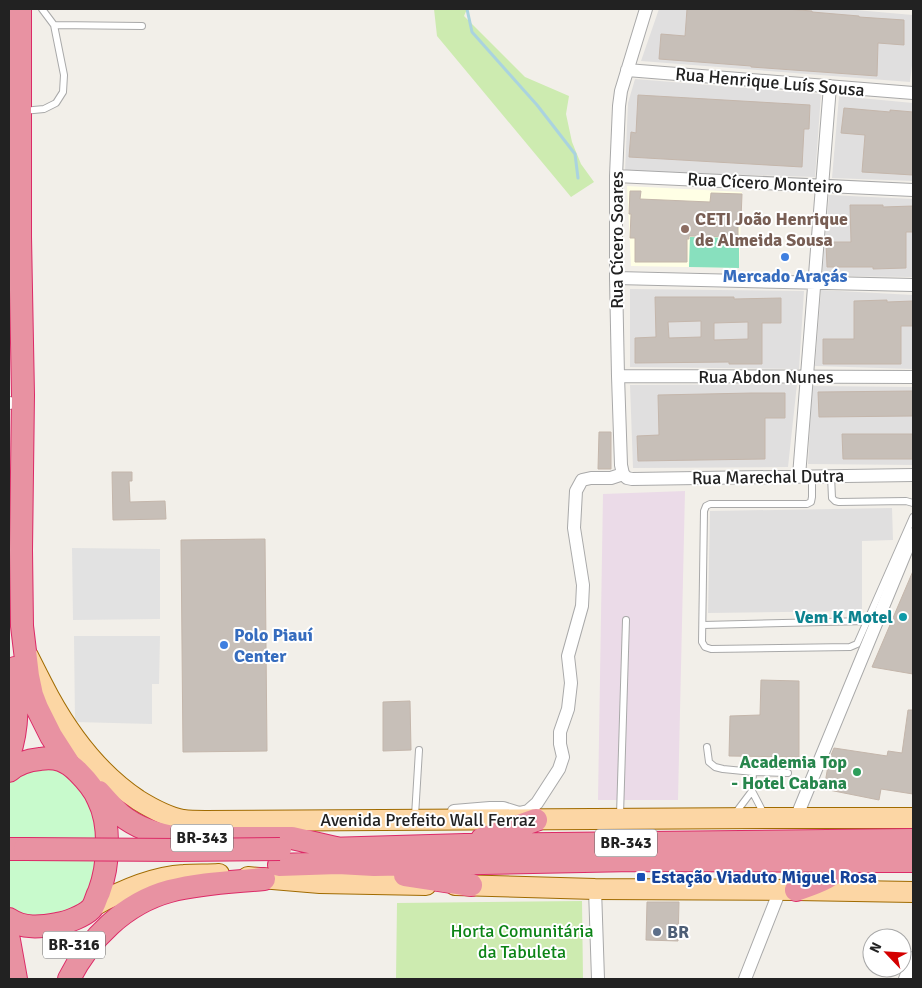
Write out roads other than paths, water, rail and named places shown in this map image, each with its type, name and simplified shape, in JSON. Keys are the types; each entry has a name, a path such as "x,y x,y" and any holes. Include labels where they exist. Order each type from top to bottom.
{"highway":[{"name":"BR-343","path":"9,919 12,922 40,927 66,923 91,909 101,887 107,852 104,815 98,799 51,736 37,708 28,676 22,626 23,395 20,237 20,9"},
{"path":"9,229 12,602 17,708 14,739 9,755"},
{"path":"9,771 20,764 44,758 55,758 76,771"},
{"name":"BR-343","path":"76,771 134,824 164,836 188,838 292,838 339,856"},
{"path":"465,844 524,818"},
{"name":"Avenida Prefeito Wall Ferraz","path":"17,856 178,850 274,864 465,844 913,840"},
{"path":"339,856 471,885"},
{"name":"Avenida Prefeito Wall Ferraz","path":"339,856 374,865 634,860 913,861"},
{"name":"BR-343","path":"788,890 816,883 832,876 849,860"},
{"path":"69,979 81,958 98,936 112,922 147,900 168,892 274,864"},
{"name":"BR-316","path":"56,979 91,909"},
{"path":"9,940 16,979"}],"main road":[{"name":"Avenida Prefeito Wall Ferraz","path":"25,649 49,697 79,745 97,765 121,789 144,804 182,820 319,820 415,815 620,819 913,818"},
{"name":"Avenida Prefeito Wall Ferraz","path":"91,909 150,881 182,875 226,874 274,864 320,883 595,889 913,892"}],"street":[{"name":"Rua Cícero Soares","path":"623,474 621,465 616,278 616,176 619,106 621,91 646,9"},
{"name":"Rua Henrique Luís Sousa","path":"627,70 913,93"},
{"path":"806,476 807,377 830,86"},
{"name":"Rua Cícero Monteiro","path":"616,176 913,190"},
{"path":"616,278 913,285"},
{"name":"Rua Abdon Nunes","path":"618,376 913,377"},
{"path":"524,818 559,769 563,756 560,732 568,709 571,683 568,656 582,606 583,585 574,528 576,491 582,480 611,478 623,474"},
{"name":"Rua Marechal Dutra","path":"623,474 627,478 632,479 913,474"},
{"path":"796,818 913,534"},
{"path":"595,889 598,979"},
{"path":"745,979 788,890"},
{"path":"904,979 913,958"}],"lane":[{"path":"20,111 44,109 56,103 63,92 64,75 54,24 42,9"},
{"path":"54,24 142,26"},
{"path":"806,476 812,497 811,502 807,504 710,504 706,506 704,511 702,642 705,647 711,649 850,647 856,644 868,621 913,517"},
{"path":"831,476 832,498 838,502 906,501 913,503"},
{"path":"620,819 626,620"},
{"path":"703,625 868,621"},
{"path":"706,747 709,762 715,767 753,772 788,773"},
{"path":"415,815 419,750"},
{"path":"753,772 752,792 765,818"},
{"path":"732,818 752,792"}],"waterway":[{"path":"467,9 472,32 537,105 575,154 578,178"}],"place":[{"name":"CETI João Henrique de Almeida Sousa","path":"685,229"},
{"name":"Mercado Araçás","path":"785,257"},
{"name":"Vem K Motel","path":"903,617"},
{"name":"Polo Piauí Center","path":"224,645"},
{"name":"Academia Top - Hotel Cabana","path":"857,772"},
{"name":"Estação Viaduto Miguel Rosa","path":"641,877"},
{"name":"BR","path":"657,932"}],"park label":[{"name":"Horta Comunitária da Tabuleta","path":"522,941"}]}
